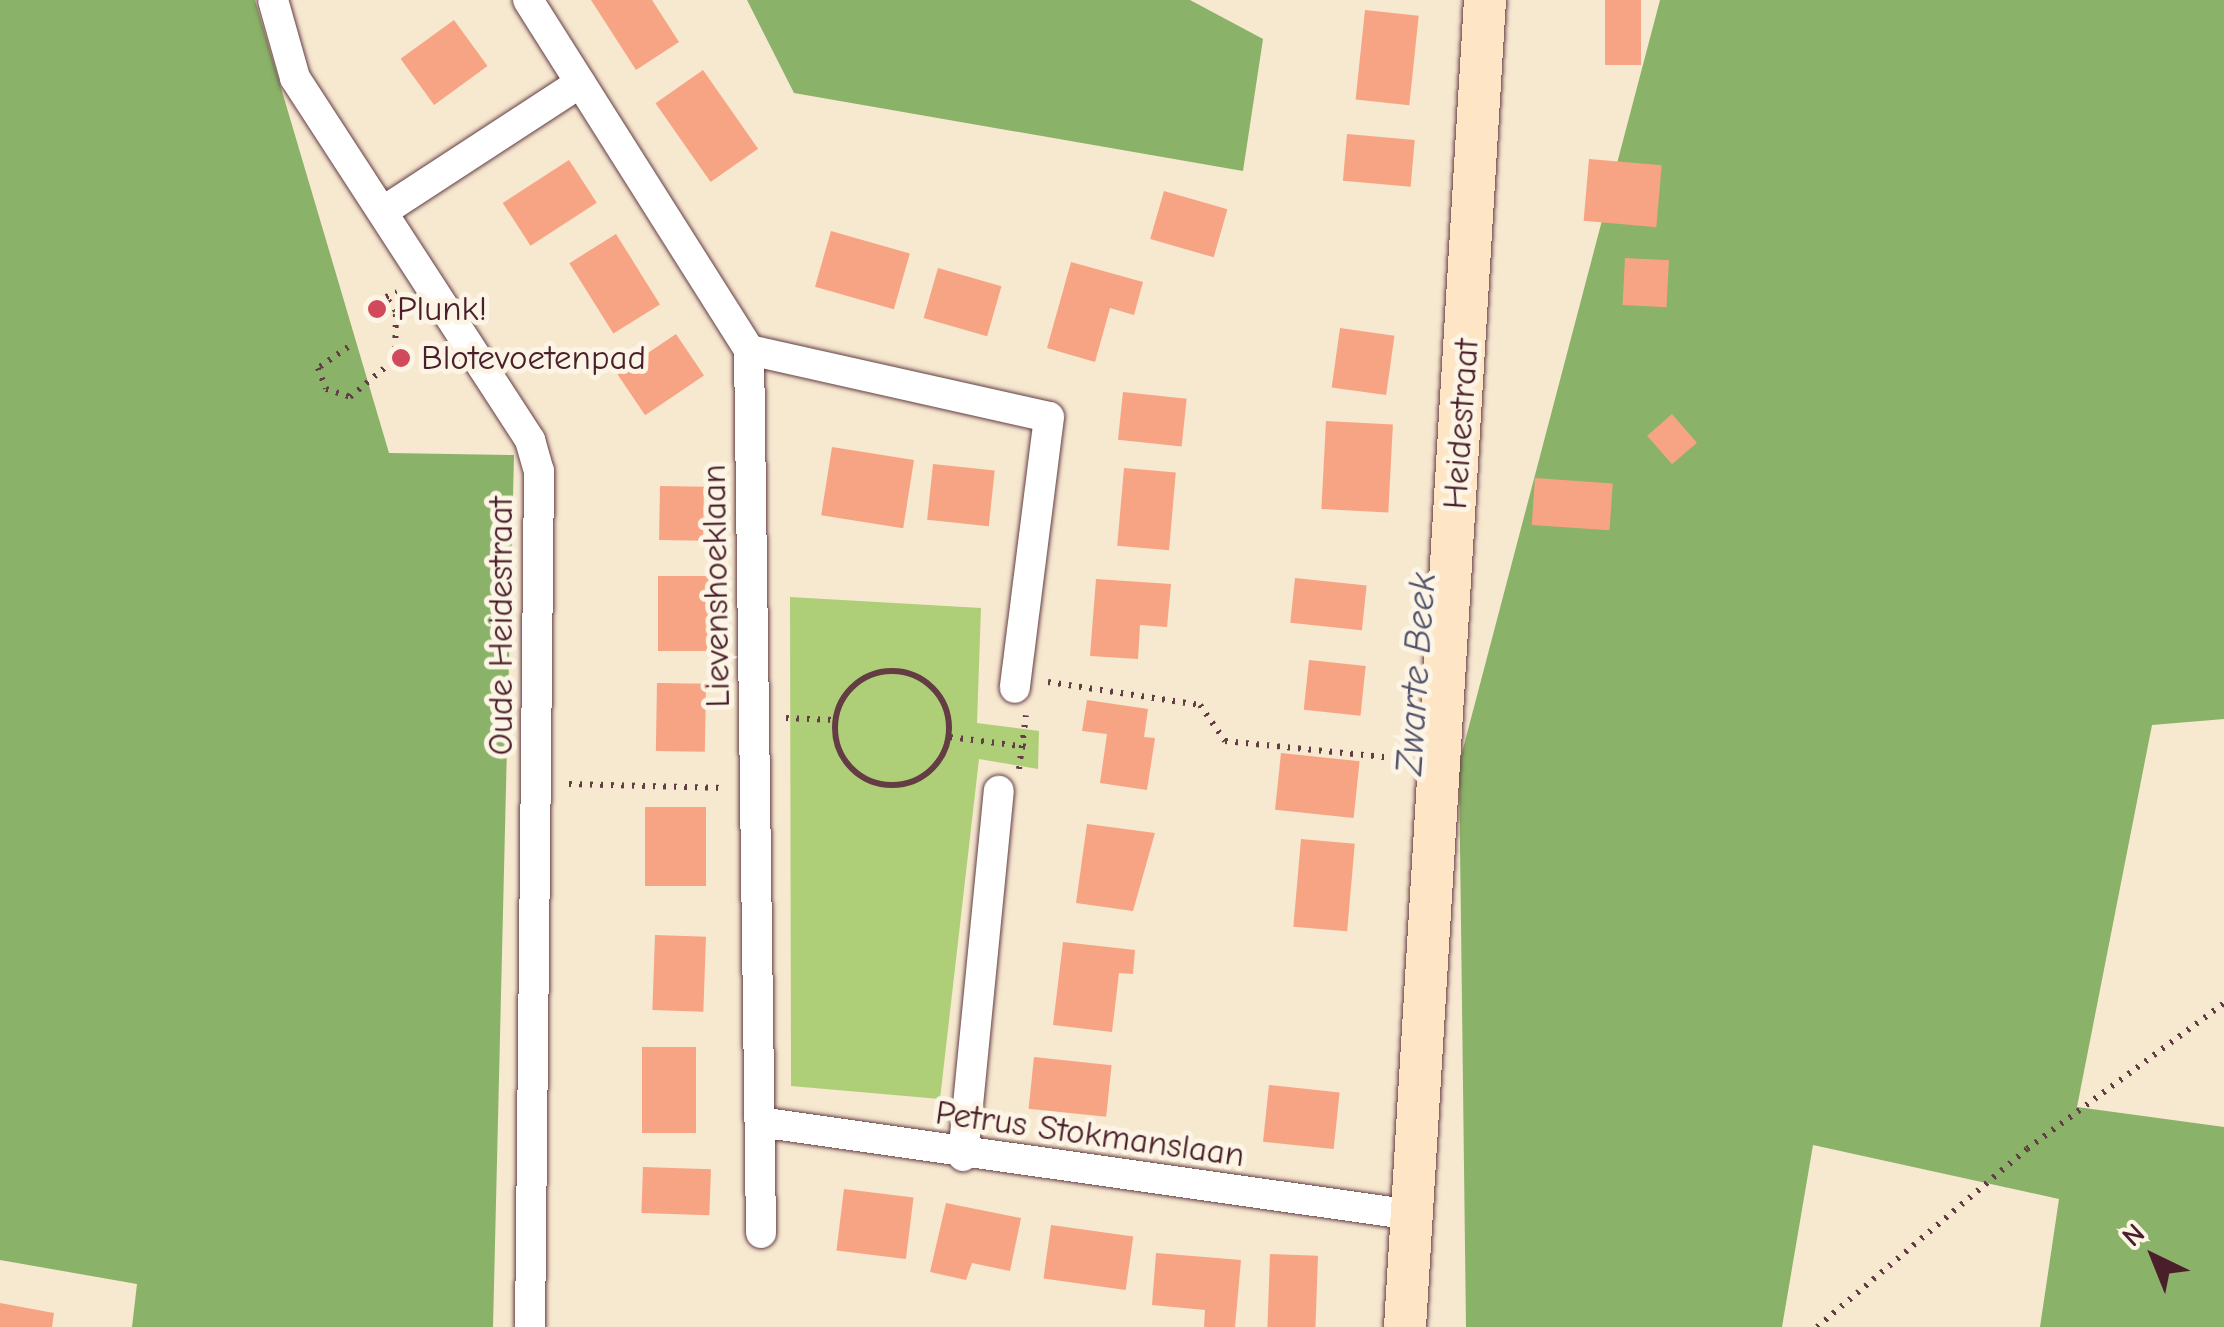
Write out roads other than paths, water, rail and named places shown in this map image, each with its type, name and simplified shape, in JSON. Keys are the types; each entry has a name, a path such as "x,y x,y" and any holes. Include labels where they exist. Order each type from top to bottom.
{"street":[{"name":"Oude Heidestraat","path":"274,0 295,78 385,210 530,440 539,470 530,1327"},
{"path":"528,0 749,350 1049,418 1015,688"},
{"name":"Heidestraat","path":"1405,1327 1406,1214 1485,0"},
{"path":"385,210 580,83"},
{"name":"Lievenshoeklaan","path":"749,350 766,1122 761,1233"},
{"path":"963,1156 999,790"},
{"name":"Petrus Stokmanslaan","path":"766,1122 963,1156 1406,1214"}],"place":[{"name":"Plunk!","path":"377,309"},
{"name":"Blotevoetenpad","path":"401,358"}],"water label":[{"name":"Zwarte Beek","path":"1417,674"}]}
